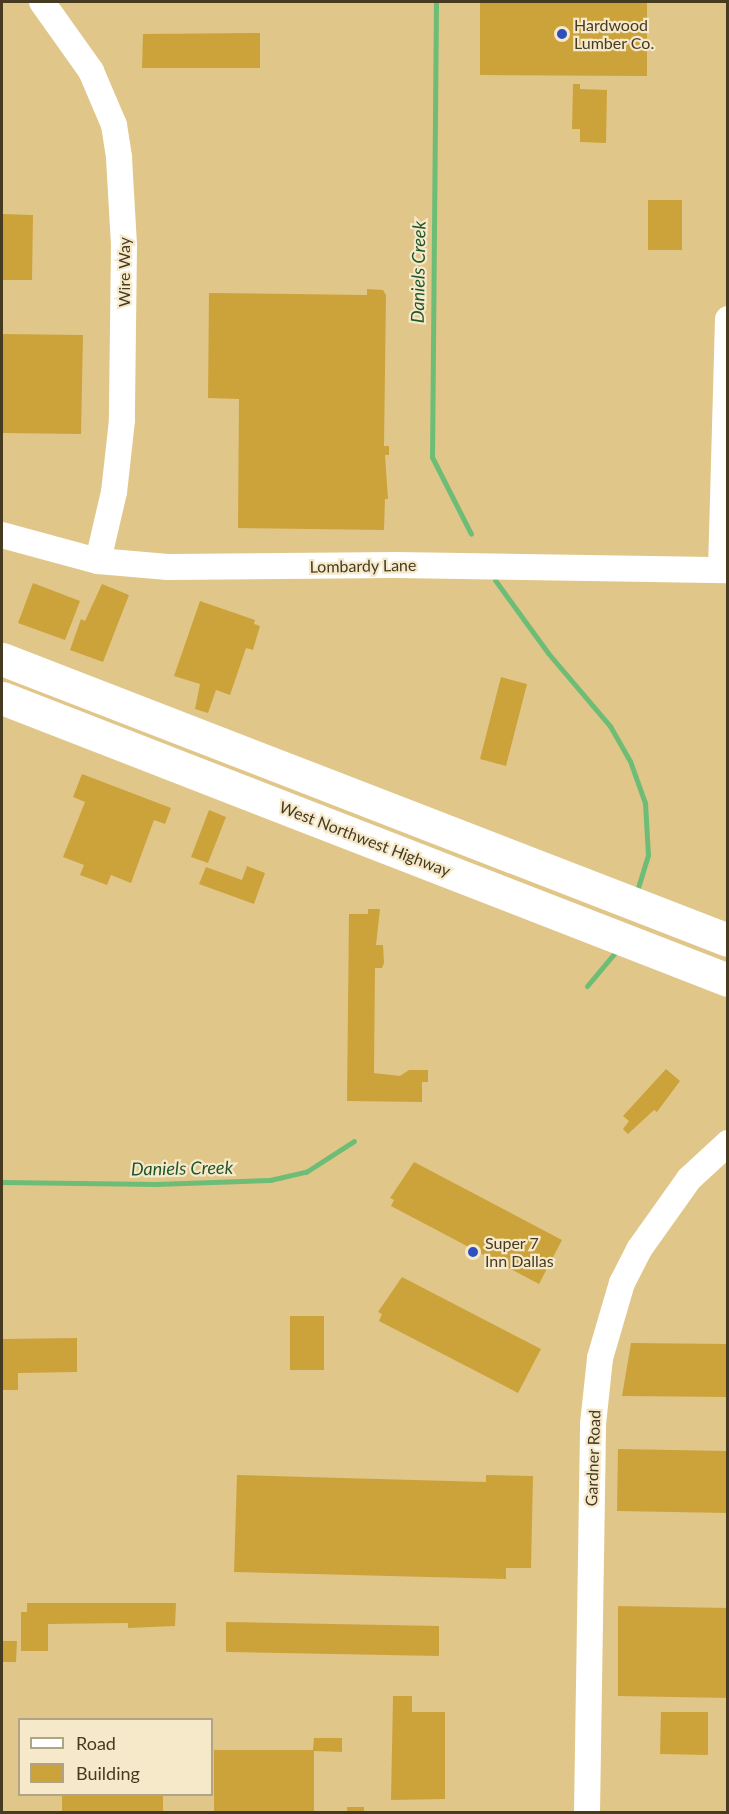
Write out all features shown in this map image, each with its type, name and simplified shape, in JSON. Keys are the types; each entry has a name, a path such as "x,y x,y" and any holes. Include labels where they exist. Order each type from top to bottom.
{"main road":[{"path":"2,659 728,940"},
{"name":"West Northwest Highway","path":"2,698 728,980"},
{"path":"98,735 111,701"},
{"path":"320,822 334,788"}],"street":[{"name":"Wire Way","path":"42,2 91,71 114,125 119,158 124,245 122,420 114,492 98,561"},
{"path":"724,570 728,320"},
{"name":"Lombardy Lane","path":"2,535 98,561 168,567 396,565 724,570"},
{"name":"Gardner Road","path":"587,1812 593,1424 600,1358 622,1283 640,1248 689,1179 728,1143"}],"building":[{"path":"480,2 647,2 647,76 480,75"},
{"path":"260,33 260,68 142,68 143,34"},
{"path":"573,84 580,84 580,89 607,90 606,143 580,142 580,129 572,129"},
{"path":"648,200 682,200 682,250 648,250"},
{"path":"2,214 33,215 32,280 2,280"},
{"path":"367,289 383,290 386,295 384,446 389,446 389,455 385,455 388,499 385,499 384,530 238,528 239,399 208,398 209,293 367,295"},
{"path":"2,334 83,335 81,434 2,433"},
{"path":"33,583 80,601 65,640 18,623"},
{"path":"102,584 129,595 103,662 70,650 81,619 85,621"},
{"path":"200,601 255,620 254,624 260,626 253,650 246,648 230,695 216,690 208,713 195,709 200,684 174,676"},
{"path":"501,677 527,684 506,766 480,759"},
{"path":"82,774 171,808 165,824 154,820 131,883 111,875 107,885 80,875 84,865 63,857 85,802 73,797"},
{"path":"209,810 226,817 208,863 191,857"},
{"path":"247,866 265,873 254,904 199,884 206,867 242,880"},
{"path":"368,909 380,909 376,945 383,945 384,963 382,968 375,968 374,1073 400,1076 409,1070 428,1070 428,1082 422,1082 422,1102 347,1101 349,914 368,914"},
{"path":"666,1069 680,1081 657,1112 654,1110 628,1134 623,1129 629,1121 623,1116"},
{"path":"414,1162 562,1240 539,1284 391,1206 394,1200 390,1198"},
{"path":"402,1277 541,1349 518,1393 379,1321 382,1314 378,1312"},
{"path":"290,1316 324,1316 324,1370 290,1370"},
{"path":"77,1338 77,1372 18,1373 18,1390 2,1390 2,1339"},
{"path":"631,1343 728,1344 728,1397 622,1396"},
{"path":"618,1449 728,1451 728,1513 617,1511"},
{"path":"237,1475 486,1482 486,1475 533,1476 531,1568 506,1568 506,1579 234,1572"},
{"path":"27,1603 176,1603 175,1626 128,1628 128,1623 48,1624 48,1651 21,1651 21,1612 27,1612"},
{"path":"618,1606 728,1608 728,1698 618,1696"},
{"path":"226,1622 439,1626 439,1656 226,1652"},
{"path":"2,1641 17,1641 16,1662 2,1662"},
{"path":"393,1696 412,1696 412,1712 445,1712 445,1799 391,1800"},
{"path":"661,1712 708,1712 708,1755 660,1754"},
{"path":"314,1738 342,1738 342,1752 314,1751 314,1812 214,1812 214,1750 313,1750"},
{"path":"62,1796 163,1796 163,1812 62,1812"},
{"path":"347,1807 364,1807 364,1812 347,1812"}],"waterway":[{"name":"Daniels Creek","path":"436,2 432,457 471,534"},
{"name":"Daniels Creek","path":"495,580 548,653 610,726 630,761 645,803 648,855 637,892"},
{"name":"Daniels Creek","path":"587,986 618,949"},
{"name":"Daniels Creek","path":"2,1182 156,1184 270,1180 306,1172 354,1141"}],"place":[{"name":"Hardwood Lumber Co.","path":"562,34"},
{"name":"Super 7 Inn Dallas","path":"473,1252"}]}
